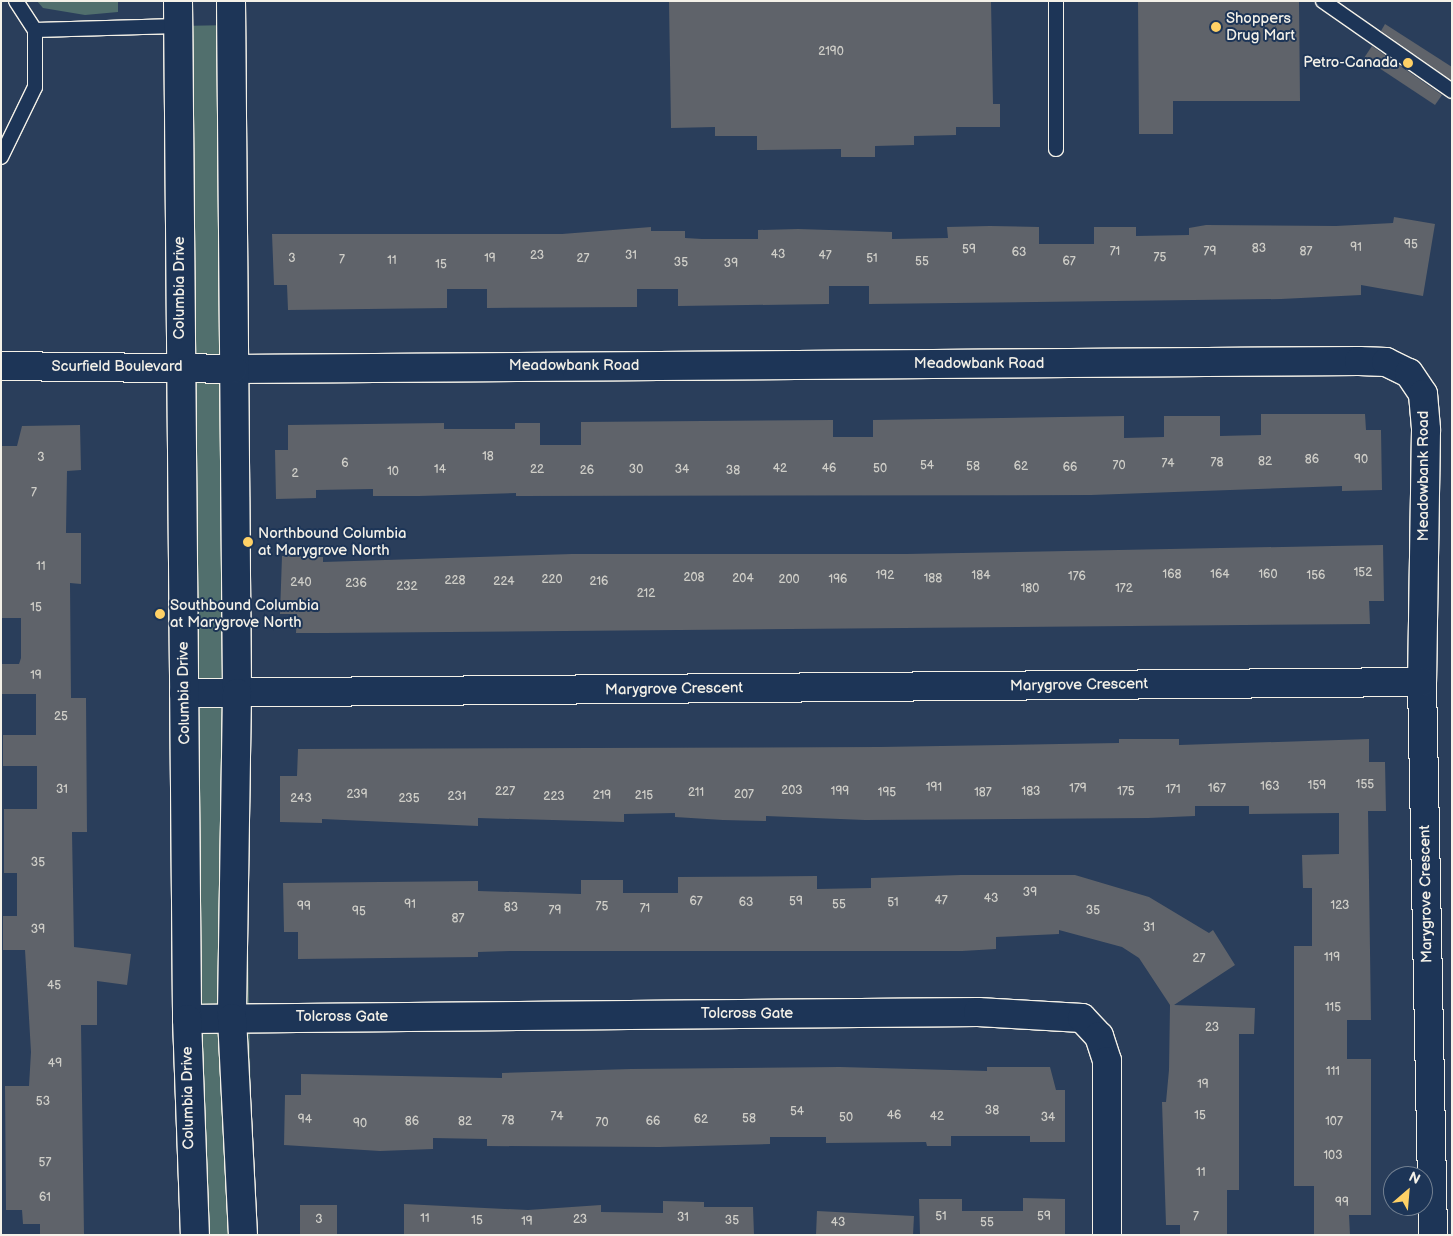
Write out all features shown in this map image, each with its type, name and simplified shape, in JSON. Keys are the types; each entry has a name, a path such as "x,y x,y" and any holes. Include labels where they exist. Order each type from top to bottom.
{"street":[{"path":"231,1 237,693 232,1018 243,1235"},
{"name":"Columbia Drive","path":"178,14 179,366 187,1019 195,1235"},
{"name":"Meadowbank Road","path":"233,369 1386,362 1409,373 1423,394 1422,682"},
{"name":"Scurfield Boulevard","path":"1,366 179,366 233,369"},
{"name":"Marygrove Crescent","path":"184,693 1422,682 1433,1235"},
{"name":"Tolcross Gate","path":"187,1019 978,1012 1082,1018 1099,1036 1107,1061 1107,1235"}],"lane":[{"path":"1,157 35,87 35,30 16,1"},
{"path":"1056,1 1056,149"},
{"path":"1323,1 1452,91"},
{"path":"35,30 178,14"}],"green space":[{"path":"37,1 118,1 118,12 85,15 43,8"},
{"path":"232,25 253,1235 199,1235 178,26"}],"building":[{"path":"669,1 991,1 993,104 1000,104 1000,127 956,127 956,135 914,136 914,145 875,146 875,157 841,157 841,149 757,150 757,136 715,136 715,127 671,128"},
{"path":"1138,1 1299,1 1300,101 1173,101 1173,134 1139,134"},
{"path":"1385,24 1452,67 1451,80 1381,31"},
{"path":"1372,46 1442,95 1435,105 1364,58"},
{"path":"1394,217 1435,224 1423,296 1361,285 1361,295 1281,299 869,304 869,286 829,286 829,304 678,306 678,289 637,289 637,307 487,308 487,289 447,289 447,308 288,310 287,285 274,285 272,234 562,234 651,227 651,231 685,231 685,238 702,239 758,239 758,230 798,229 892,232 892,239 948,238 947,227 990,226 1039,227 1039,244 1094,244 1094,227 1136,227 1136,236 1189,235 1189,228 1206,225 1336,226 1393,223"},
{"path":"1261,414 1365,414 1366,430 1381,430 1382,490 1342,491 1342,486 1091,495 516,496 516,493 373,496 373,489 316,490 316,498 276,499 275,450 288,450 288,425 444,423 444,429 515,429 515,423 540,423 540,445 581,445 581,422 833,420 833,437 873,437 873,420 1124,416 1124,438 1164,437 1164,416 1220,416 1220,436 1261,435"},
{"path":"80,425 81,470 67,471 66,533 81,533 81,584 70,583 71,698 86,698 87,832 72,832 74,947 131,954 127,985 97,981 97,1025 81,1025 84,1235 40,1235 40,1224 23,1224 22,1210 6,1210 5,1086 29,1086 31,1052 25,950 3,950 3,916 17,916 17,873 4,873 4,809 37,809 37,766 3,766 3,735 36,735 36,694 2,694 2,664 19,664 21,658 21,618 2,618 1,446 17,446 22,426"},
{"path":"1383,545 1384,601 1369,601 1370,624 296,633 297,614 280,614 282,556 323,557 323,562 572,554 906,554"},
{"path":"1119,739 1179,739 1179,745 1369,739 1369,762 1385,762 1386,811 1368,811 1371,1020 1347,1020 1347,1059 1371,1059 1371,1215 1349,1215 1350,1235 1314,1235 1314,1186 1294,1186 1294,946 1312,946 1312,888 1303,888 1302,855 1339,854 1339,813 1249,814 1249,806 1195,806 1195,816 1148,818 865,820 766,816 766,821 675,817 675,813 624,814 624,822 478,818 478,826 322,819 322,823 280,822 280,776 297,776 298,749 880,747 1119,743"},
{"path":"961,875 1075,875 1149,897 1209,933 1213,930 1235,965 1174,1005 1255,1008 1254,1034 1239,1034 1239,1190 1227,1190 1227,1235 1180,1235 1180,1225 1166,1225 1162,1102 1166,1102 1169,1070 1170,1005 1139,958 1122,947 1059,930 1059,934 996,937 996,949 962,951 512,951 478,952 478,957 298,959 298,932 284,932 283,883 478,881 478,891 581,894 581,880 623,880 623,893 678,893 678,877 817,876 817,889 871,888 871,878"},
{"path":"840,1067 987,1071 987,1067 1050,1067 1056,1090 1065,1090 1065,1142 1030,1142 1030,1136 951,1136 951,1146 927,1146 926,1142 826,1143 826,1137 770,1137 770,1144 660,1147 487,1146 487,1139 433,1138 433,1149 380,1151 284,1145 285,1095 301,1095 301,1074 502,1078 502,1073 631,1069"},
{"path":"1023,1198 1065,1199 1065,1235 920,1235 919,1199 962,1199 962,1211 1023,1211"},
{"path":"663,1201 704,1202 704,1207 753,1207 754,1235 404,1235 404,1204 528,1210 601,1205 601,1212 663,1213"},
{"path":"300,1205 337,1205 337,1235 300,1235"},
{"path":"817,1211 914,1216 913,1235 816,1235"}],"place":[{"name":"Shoppers Drug Mart","path":"1216,27"},
{"name":"Petro-Canada","path":"1408,63"},
{"name":"Northbound Columbia at Marygrove North","path":"248,542"},
{"name":"Southbound Columbia at Marygrove North","path":"160,614"}]}
